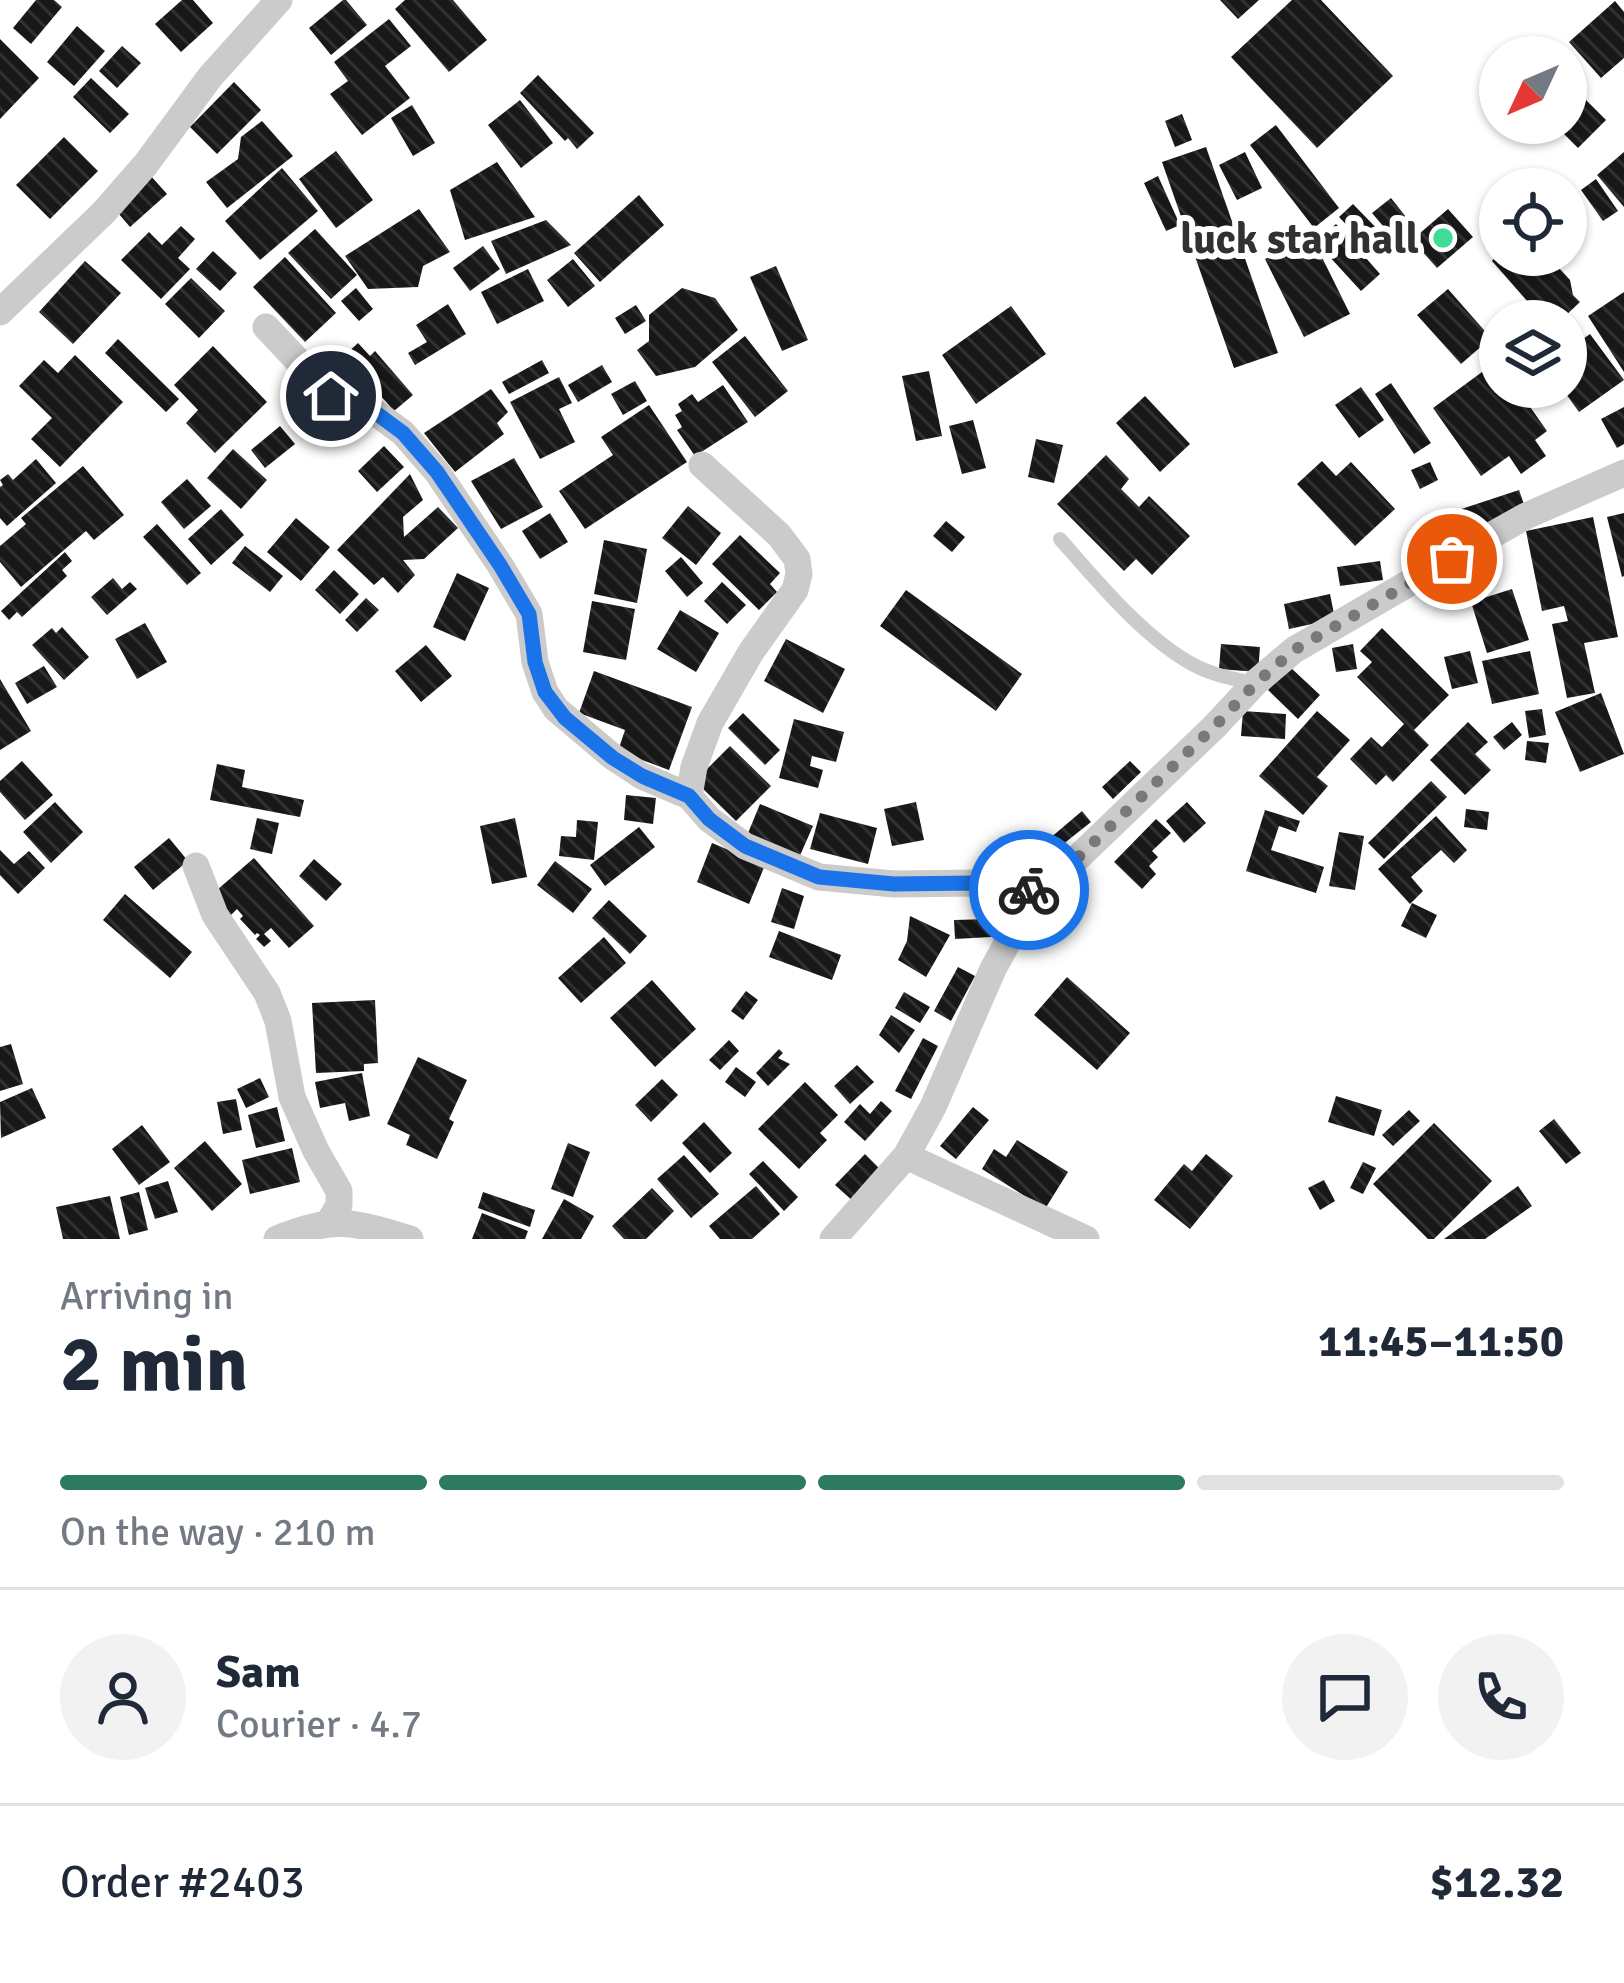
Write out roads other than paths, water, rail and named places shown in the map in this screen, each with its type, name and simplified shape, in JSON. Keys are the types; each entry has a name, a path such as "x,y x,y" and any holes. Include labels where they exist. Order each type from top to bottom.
{"street":[{"path":"0,312 104,212 146,164 209,77 279,0"},
{"path":"266,327 331,396 376,413 403,433 437,472 529,614 539,677 556,709 627,767 689,796 709,819 745,846 819,877 894,884 976,883 1042,892"},
{"path":"689,796 710,723 751,652 795,590 799,574 797,559 779,535 702,465"},
{"path":"833,1239 906,1156 1011,936 1042,892 1256,683 1294,650 1476,544 1526,516 1624,473"},
{"path":"196,866 215,915 267,993 278,1021 292,1097 339,1191 339,1205 329,1222"},
{"path":"906,1156 1086,1239"},
{"path":"277,1239 329,1222 354,1223 410,1239"}],"lane":[{"path":"1060,539 1164,644 1206,671 1256,683"}],"place":[{"name":"luck star hall","path":"1443,238"}]}
